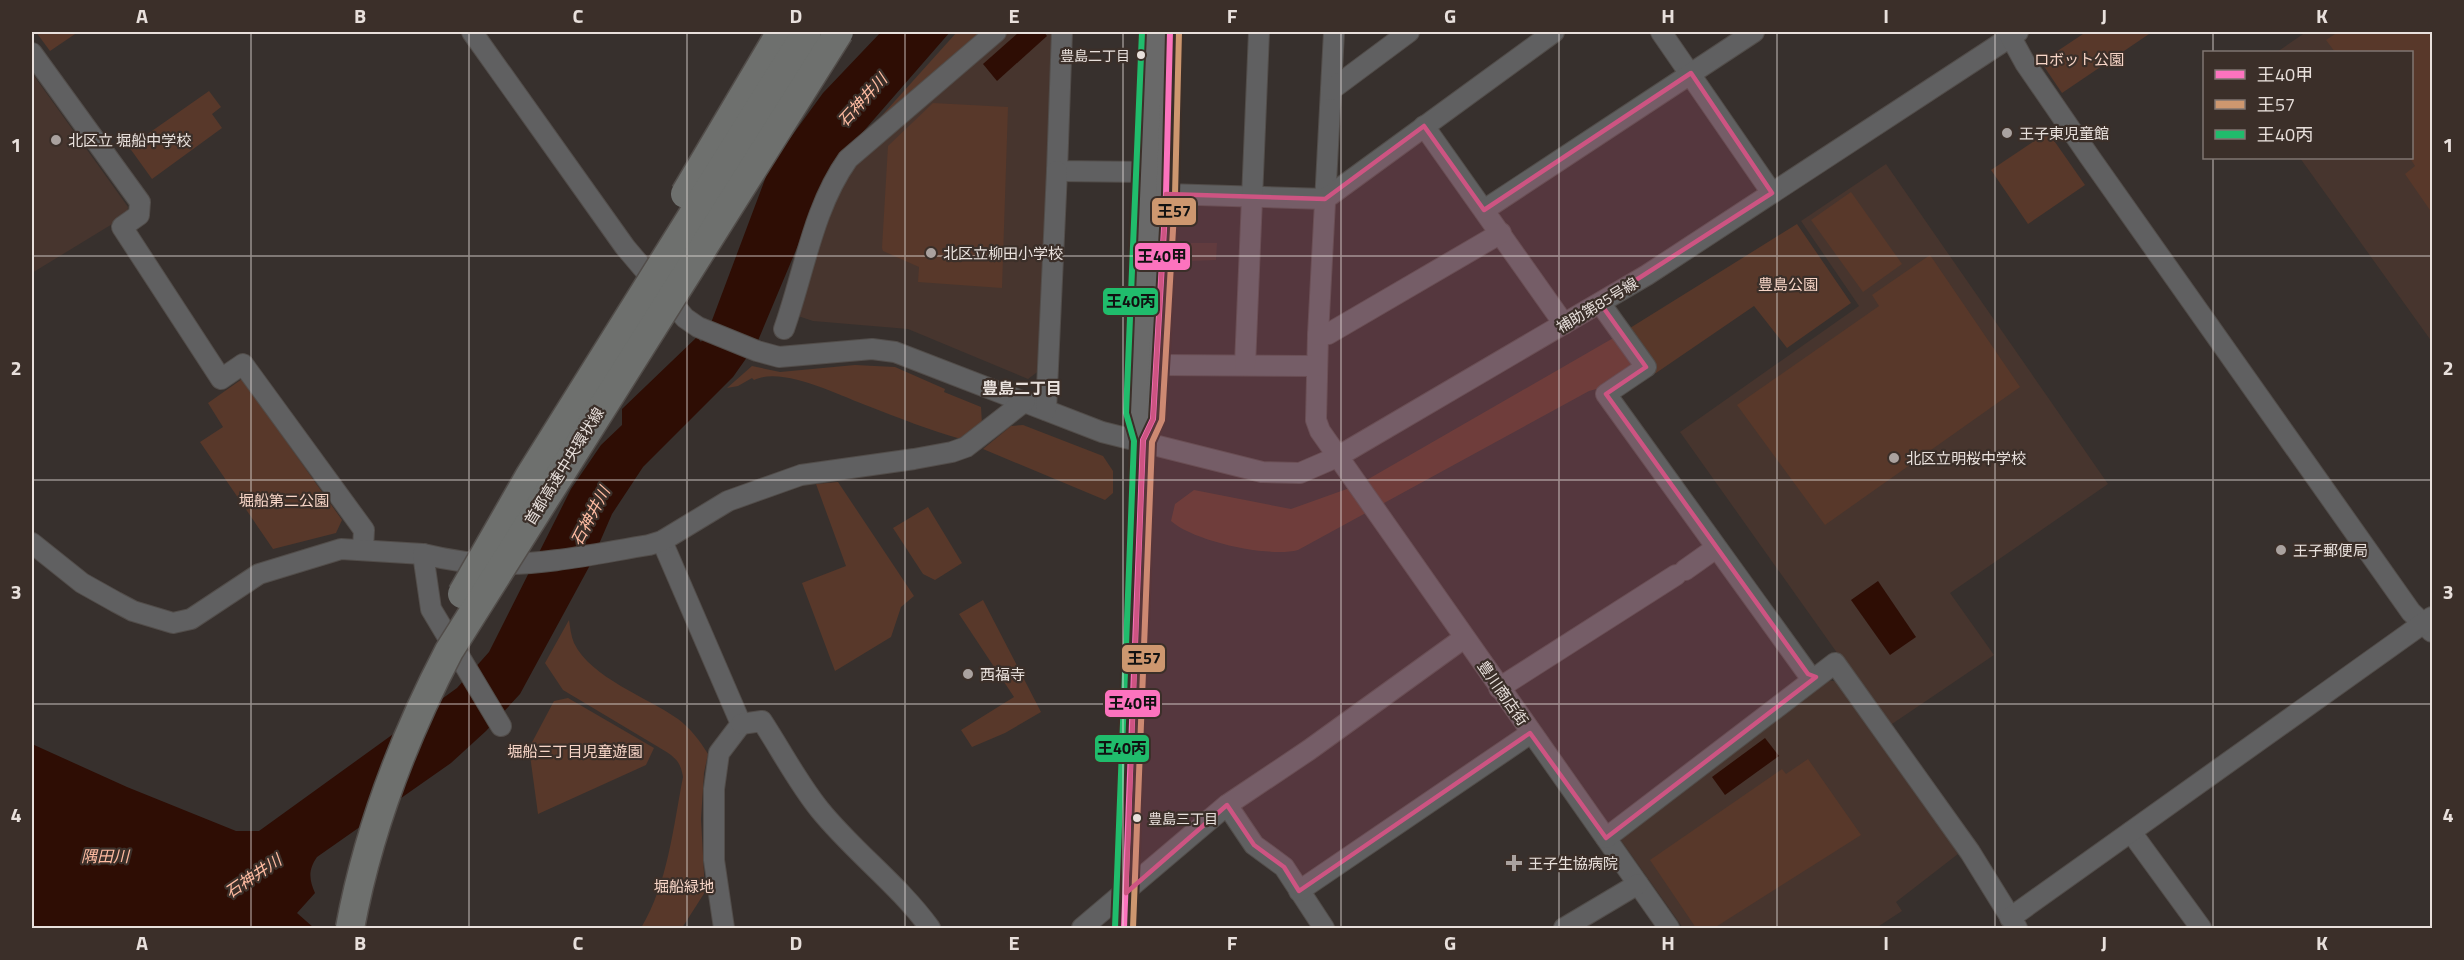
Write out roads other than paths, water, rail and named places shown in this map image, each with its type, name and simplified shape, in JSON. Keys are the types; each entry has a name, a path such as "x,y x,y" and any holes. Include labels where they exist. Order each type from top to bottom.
{"highway":[{"path":"529,477 569,393 781,32"},
{"name":"首都高速中央環状線","path":"342,928 370,818 411,702 461,596 529,477 807,32"},
{"name":"首都高速中央環状線","path":"350,928 377,820 393,773 423,700 449,651 839,32"}],"main road":[{"path":"1124,928 1143,440 1135,413 1151,32"},
{"path":"1143,440 1153,419 1166,194 1170,32"}],"street":[{"name":"補助第85号線","path":"472,32 634,258 684,318 698,327 764,354 784,357 865,349 888,350 1102,432 1143,440 1262,472 1300,473 1338,457 1600,303 1711,234 2012,33"},
{"path":"784,329 819,216 834,178 848,159 996,32"},
{"path":"1046,410 1062,32"},
{"path":"1245,365 1259,32"},
{"name":"豊川商店街","path":"1334,32 1318,334 1316,420 1320,431 1530,733 1670,928"},
{"path":"1331,90 1409,32"},
{"path":"1166,194 1325,199 1554,32"},
{"path":"1661,32 1772,193"},
{"path":"1484,210 1754,32"},
{"path":"1606,838 1835,663 1970,852 2014,923 2131,832 2430,624 2410,612 2025,63 2012,33"},
{"path":"32,53 140,202 139,214 122,227 221,379 243,364 364,530 363,549"},
{"path":"1424,126 1564,324"},
{"path":"1057,171 1146,172"},
{"path":"1318,334 1328,334 1501,233"},
{"path":"1600,303 1647,367 1606,394 1808,674 1816,678"},
{"path":"1156,365 1317,366"},
{"path":"32,543 82,583 134,611 173,623 191,620 259,574 274,567 341,549 423,554 461,562 527,563 656,543 728,501 801,475 914,459 960,449 1025,401"},
{"path":"656,543 741,724"},
{"path":"1499,688 1681,573 1716,548"},
{"path":"423,554 431,609 501,726"},
{"path":"1082,928 1227,805 1309,750 1464,638"},
{"path":"724,928 714,860 714,789 719,753 741,724 762,721 819,809 872,866 902,894 930,928"},
{"path":"1299,891 1530,733"},
{"path":"1227,805 1254,845 1284,867 1318,926"},
{"path":"2131,832 2201,928"},
{"path":"1564,928 1638,884"}],"water":[{"path":"881,32 950,32 855,141 809,219 757,343 733,377 643,467 612,514 589,567 520,694 486,731 451,763 317,857 310,875 315,893 297,913 314,928 32,928 32,744 127,787 236,831 259,831 457,688 489,652 571,489 601,445 622,425 622,409 697,337 701,342 711,323 770,166 823,93"},
{"path":"1019,32 1044,32 1047,36 997,81 983,64"},
{"path":"1878,581 1916,637 1890,655 1851,600"},
{"path":"1765,738 1779,756 1725,795 1712,777"}],"place":[{"name":"豊島二丁目","path":"1141,55"},
{"name":"王子東児童館","path":"2007,133"},
{"name":"北区立 堀船中学校","path":"56,140"},
{"name":"北区立柳田小学校","path":"931,253"},
{"name":"北区立明桜中学校","path":"1894,458"},
{"name":"王子郵便局","path":"2281,550"},
{"name":"西福寺","path":"968,674"},
{"name":"豊島三丁目","path":"1137,818"},
{"name":"王子生協病院","path":"1514,863"}],"district":[{"name":"豊島二丁目","path":"1022,388"}],"park label":[{"name":"ロボット公園","path":"2079,59"},
{"name":"豊島公園","path":"1788,284"},
{"name":"堀船第二公園","path":"284,500"},
{"name":"堀船三丁目児童遊園","path":"575,751"},
{"name":"堀船緑地","path":"684,886"}],"water label":[{"name":"石神井川","path":"862,100"},
{"name":"石神井川","path":"590,516"},
{"name":"隅田川","path":"105,856"},
{"name":"石神井川","path":"253,876"}]}
